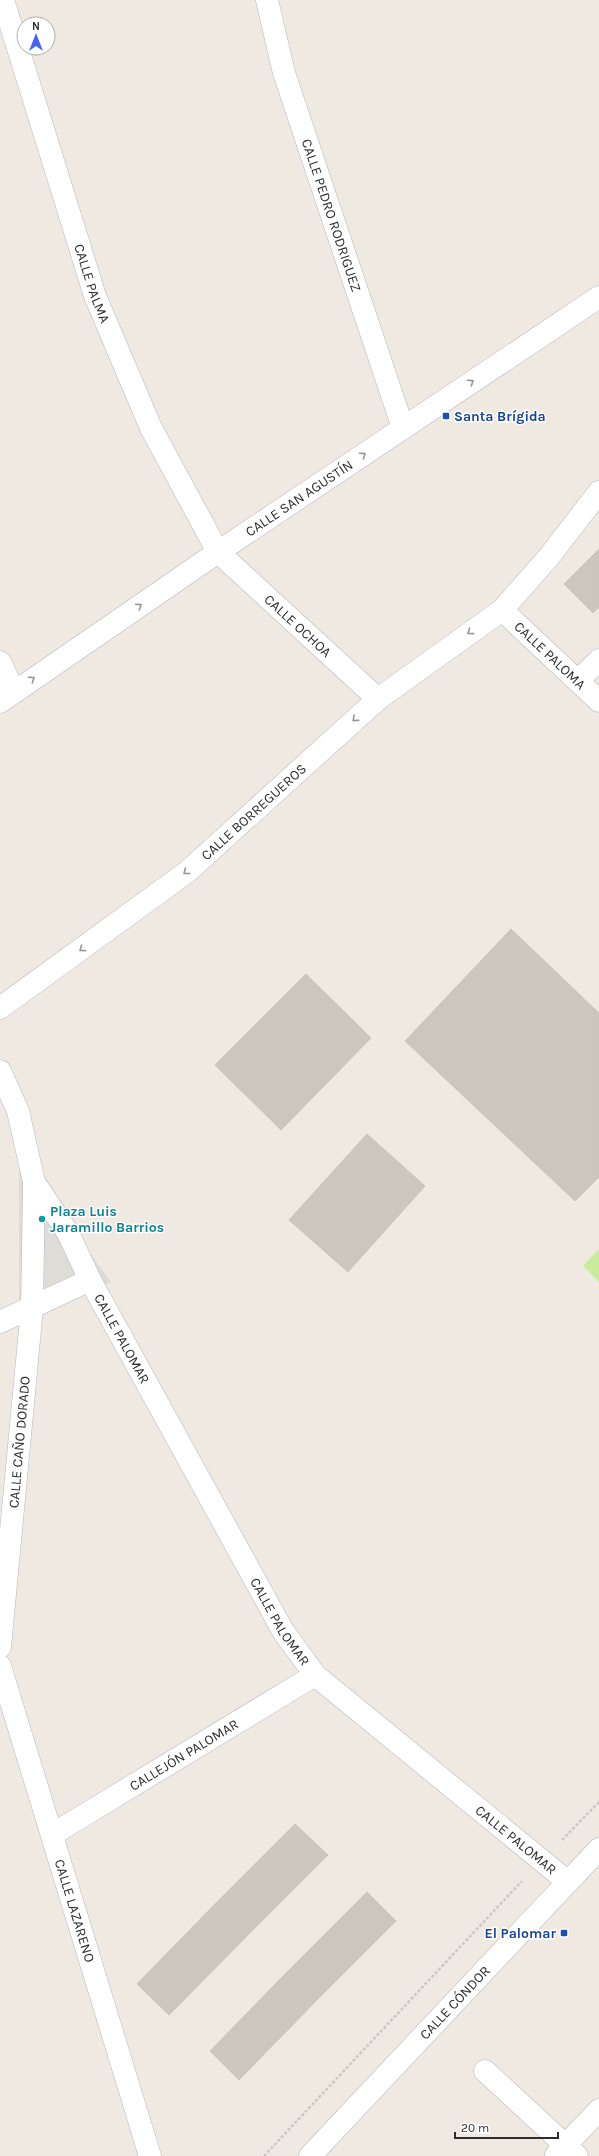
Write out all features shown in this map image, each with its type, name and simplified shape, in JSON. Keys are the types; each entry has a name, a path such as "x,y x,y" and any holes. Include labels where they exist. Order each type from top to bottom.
{"street":[{"name":"CALLE PALMA","path":"3,0 95,296 151,428 218,552"},
{"name":"CALLE PEDRO RODRIGUEZ","path":"268,0 284,74 403,428"},
{"name":"CALLE SAN AGUSTÍN","path":"7,697 218,552 599,297"},
{"name":"CALLE BORREGUEROS","path":"0,1008 187,872 378,698 502,610 548,558 599,492"},
{"name":"CALLE OCHOA","path":"218,552 378,698"},
{"name":"CALLE PALOMA","path":"502,610 599,701"},
{"path":"578,681 599,660"},
{"path":"0,662 7,697"},
{"path":"0,1071 18,1111 34,1182 32,1308"},
{"path":"0,1322 90,1280 68,1233 34,1182"},
{"name":"CALLE PALOMAR","path":"90,1280 283,1632 315,1675 568,1882"},
{"name":"CALLE CAÑO DORADO","path":"0,1647 32,1308"},
{"name":"CALLE LAZARENO","path":"0,1666 53,1834 150,2156"},
{"name":"CALLEJÓN PALOMAR","path":"53,1834 315,1675"},
{"name":"CALLE CÓNDOR","path":"310,2156 599,1849"},
{"path":"485,2071 566,2152 599,2110"}],"path":[{"path":"264,2156 541,1860 599,1802"}],"green space":[{"path":"599,1249 599,1282 583,1266"}],"shaded area":[{"name":"Plaza Luis Jaramillo Barrios","path":"19,1156 111,1282 19,1326"}],"building":[{"path":"599,549 599,607 593,613 564,584"},
{"path":"511,929 599,1013 599,1177 575,1201 405,1041"},
{"path":"306,974 371,1038 281,1130 215,1065"},
{"path":"367,1134 425,1186 348,1272 289,1220"},
{"path":"295,1824 328,1855 248,1935 216,1903"},
{"path":"367,1892 396,1921 317,2000 288,1971"},
{"path":"216,1903 248,1935 169,2015 137,1984"},
{"path":"288,1971 317,2000 239,2080 210,2051"}],"place":[{"name":"Santa Brígida","path":"446,416"},
{"name":"Plaza Luis Jaramillo Barrios","path":"42,1219"},
{"name":"El Palomar","path":"564,1933"}]}
